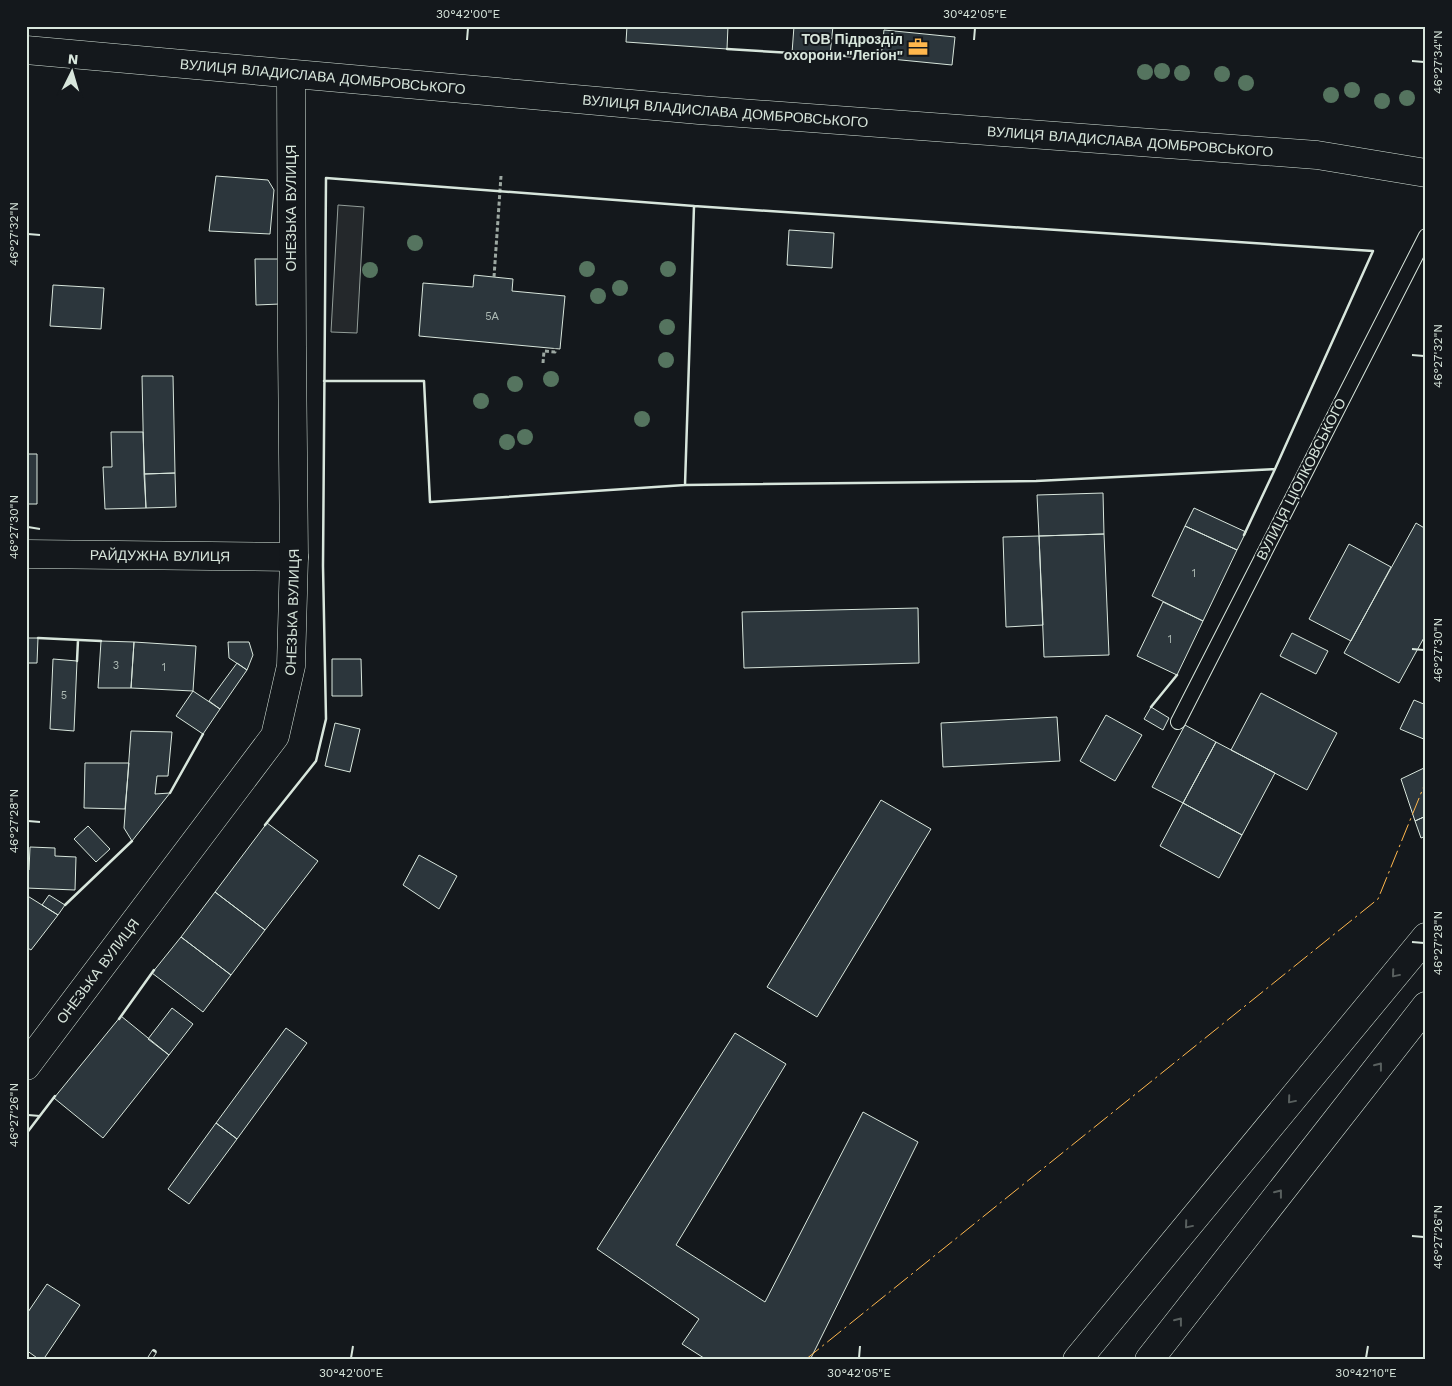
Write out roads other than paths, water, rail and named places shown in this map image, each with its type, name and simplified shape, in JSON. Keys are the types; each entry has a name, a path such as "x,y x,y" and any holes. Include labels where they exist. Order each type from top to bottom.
{"street":[{"name":"ВУЛИЦЯ ВЛАДИСЛАВА ДОМБРОВСЬКОГО","path":"26,50 698,110 1317,155 1426,173"},
{"name":"ОНЕЗЬКА ВУЛИЦЯ","path":"26,1066 275,736 291,666 294,557 291,74"},
{"name":"РАЙДУЖНА ВУЛИЦЯ","path":"26,554 294,557"},
{"path":"1077,1360 1426,937"},
{"path":"1149,1360 1426,1006"}],"lane":[{"name":"ВУЛИЦЯ ЦІОЛКОВСЬКОГО","path":"1178,722 1426,236"}],"railway":[{"path":"149,1360 154,1352"}],"place":[{"name":"ТОВ Підрозділ охорони \"Легіон\"","path":"918,47"}]}
